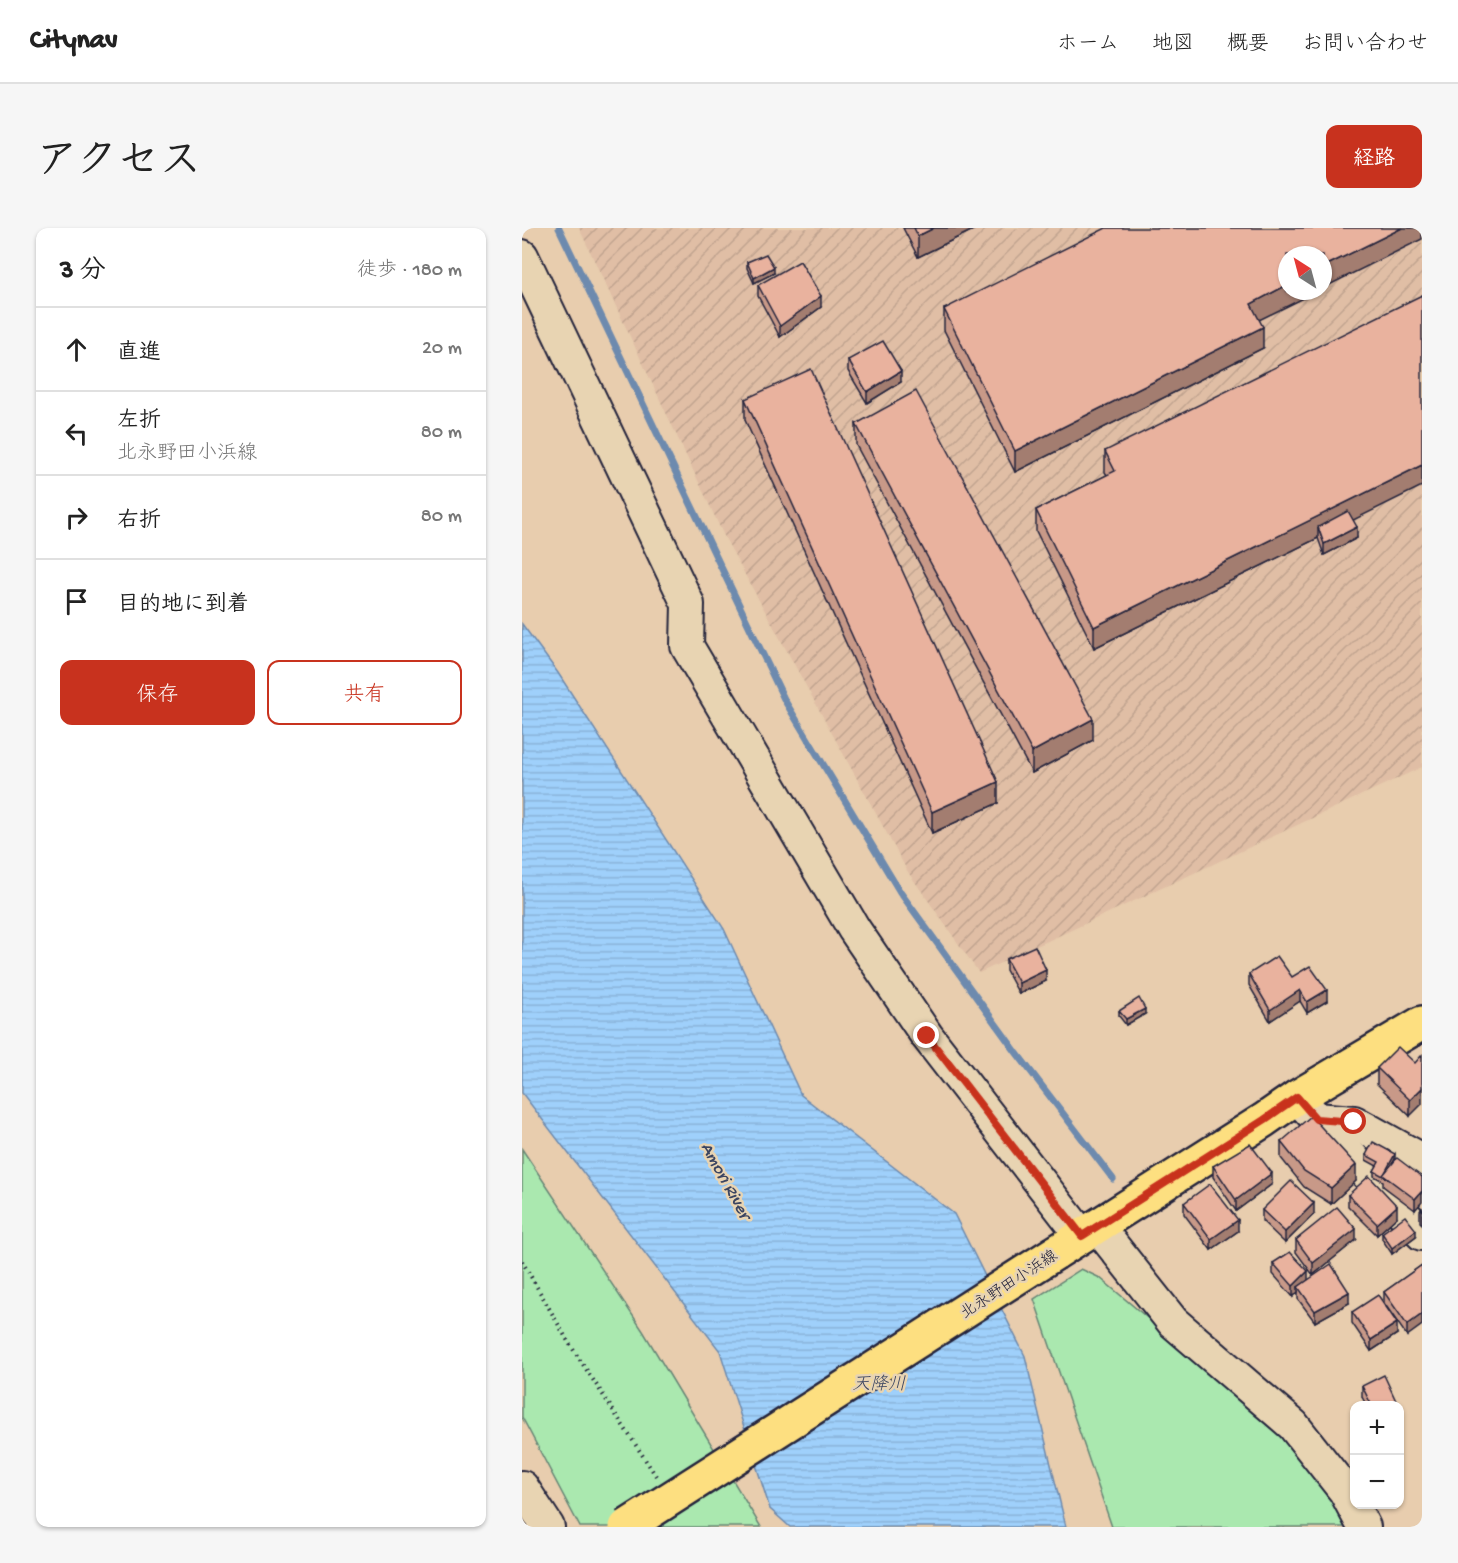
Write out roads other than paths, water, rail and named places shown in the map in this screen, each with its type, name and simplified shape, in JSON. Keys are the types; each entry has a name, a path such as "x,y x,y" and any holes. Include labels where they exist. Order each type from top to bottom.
{"main road":[{"name":"北永野田小浜線","path":"626,1527 1264,1120 1306,1108 1422,1023"}],"street":[{"path":"522,256 688,604 687,646 854,929 927,1036 1090,1231 1173,1322 1293,1425 1345,1491 1364,1527"},
{"path":"1306,1108 1354,1122 1422,1160"},
{"path":"1306,1108 1422,1234"},
{"path":"522,1487 548,1527"}],"water":[{"name":"天降川","path":"522,624 558,673 724,929 801,1095 954,1214 1025,1356 1066,1527 790,1527 770,1509 720,1351 522,1093"}],"waterway":[{"path":"559,228 785,701 900,892 1016,1052 1113,1179"}],"water label":[{"name":"Amori River","path":"727,1180"}]}
